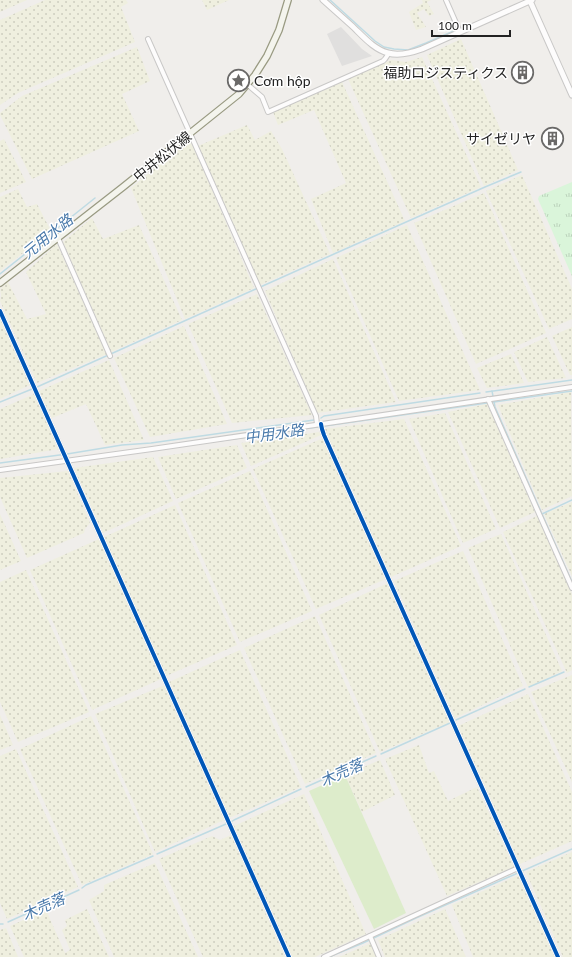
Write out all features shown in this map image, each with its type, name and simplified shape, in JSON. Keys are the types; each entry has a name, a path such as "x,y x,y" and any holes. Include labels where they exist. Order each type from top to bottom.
{"main road":[{"name":"中井松伏線","path":"0,283 190,134 231,101 248,85 274,44 288,0"}],"street":[{"path":"323,0 376,48 389,53 401,54 414,52 531,1 572,95"},
{"path":"446,0 460,32"},
{"path":"148,39 558,957"},
{"path":"248,85 262,97 268,112 383,61 389,53"},
{"path":"58,238 110,356"},
{"path":"0,312 289,957"},
{"path":"0,470 572,387"},
{"path":"488,399 572,588"},
{"path":"324,957 518,868"},
{"path":"370,936 379,957"}],"green space":[{"path":"0,0 27,0 0,12"},
{"path":"45,0 126,0 128,3 121,7 135,42 18,93 0,105 0,20"},
{"path":"202,0 229,0 207,10"},
{"path":"422,0 431,0 427,2 434,14 429,16 424,9 417,13 426,27 416,30 409,12 423,3"},
{"path":"461,39 518,170 484,186 427,55"},
{"path":"137,47 150,81 122,94 139,131 32,179 0,113 22,96"},
{"path":"422,57 481,187 411,218 348,79 391,60 406,62"},
{"path":"342,82 405,221 333,253 311,199 346,183 314,110 278,125 273,112"},
{"path":"247,125 255,140 271,131 282,149 330,254 260,285 198,146"},
{"path":"4,139 26,182 0,193 0,141"},
{"path":"187,142 190,142 195,150 254,288 185,319 131,188"},
{"path":"522,175 572,289 572,319 549,329 486,191"},
{"path":"572,182 572,276 538,199 539,196"},
{"path":"18,189 27,207 37,204 51,231 0,271 0,197"},
{"path":"484,193 546,333 476,364 414,223"},
{"path":"92,218 103,239 139,225 182,320 111,352 63,242"},
{"path":"407,225 480,390 399,401 336,258"},
{"path":"57,244 107,354 37,383 0,301 0,289 8,282 27,319 46,314 26,272"},
{"path":"333,259 396,402 317,413 265,291"},
{"path":"257,294 312,415 232,423 188,324"},
{"path":"0,318 30,385 0,399"},
{"path":"184,326 227,424 150,437 114,358"},
{"path":"572,327 572,375 570,375 552,336"},
{"path":"547,337 566,378 528,382 514,352"},
{"path":"511,354 524,383 487,388 477,368"},
{"path":"109,360 144,440 105,445 86,404 52,418 39,391"},
{"path":"571,392 572,496 542,510 498,405"},
{"path":"34,394 59,449 0,459 0,409"},
{"path":"487,404 535,512 500,528 448,412"},
{"path":"445,413 496,529 463,543 409,419"},
{"path":"404,419 461,546 391,577 325,429"},
{"path":"319,432 321,435 251,466 241,443"},
{"path":"323,438 386,579 316,609 253,469"},
{"path":"237,445 247,468 176,499 158,457"},
{"path":"153,457 173,501 103,533 74,468"},
{"path":"68,471 90,523 85,529 84,533 27,558 0,497 0,478"},
{"path":"250,471 312,611 240,642 178,503"},
{"path":"572,502 572,576 544,514"},
{"path":"175,505 237,645 166,676 104,537"},
{"path":"0,514 21,561 0,570"},
{"path":"537,516 572,594 572,670 567,673 503,532"},
{"path":"501,534 562,671 528,687 468,548"},
{"path":"99,539 161,679 92,710 30,570"},
{"path":"463,551 523,686 455,718 394,581"},
{"path":"26,570 89,712 18,742 0,702 0,582"},
{"path":"388,583 450,722 380,752 319,615"},
{"path":"315,616 376,753 305,784 244,648"},
{"path":"240,650 301,787 229,818 169,682"},
{"path":"572,675 572,782 531,692"},
{"path":"165,685 224,820 155,852 95,714"},
{"path":"528,694 572,792 572,841 520,864 458,726"},
{"path":"0,715 13,745 0,750"},
{"path":"91,716 153,854 82,885 20,749"},
{"path":"419,745 429,773 434,771 448,801 477,787 514,867 447,896 385,759"},
{"path":"16,749 78,887 7,919 0,903 0,756"},
{"path":"380,760 395,795 362,812 345,775"},
{"path":"345,775 406,913 374,929 309,791"},
{"path":"304,794 366,934 315,957 292,957 234,826"},
{"path":"231,835 285,957 203,957 159,859 212,836 220,840"},
{"path":"572,852 572,957 563,957 526,872"},
{"path":"155,863 198,957 114,957 89,900 104,891 104,885"},
{"path":"519,875 555,957 473,957 452,905"},
{"path":"87,909 109,957 24,957 10,926 46,910 65,953 70,950 62,930 67,926 65,920"},
{"path":"445,909 466,957 385,957 378,940"},
{"path":"6,928 18,957 0,957 0,930"},
{"path":"371,943 377,957 339,957"}],"shaded area":[{"path":"341,27 362,49 372,56 342,66 327,34"}],"waterway":[{"path":"330,0 375,41 384,47 394,49 408,50 456,30 449,11"},
{"path":"0,402 37,387 521,172"},
{"name":"元用水路","path":"0,274 95,198"},
{"path":"486,392 572,380"},
{"path":"492,391 495,407 542,514 572,500"},
{"name":"中用水路","path":"219,441 572,391"},
{"path":"321,418 324,416 480,393"},
{"path":"0,463 122,445 151,443 314,420"},
{"path":"542,514 572,582"},
{"name":"木売落","path":"529,687 564,672"},
{"name":"木売落","path":"456,720 525,689"},
{"name":"木売落","path":"381,754 450,723"},
{"name":"木売落","path":"306,787 376,756"},
{"name":"木売落","path":"231,822 301,789"},
{"name":"木売落","path":"157,854 226,824"},
{"path":"329,957 572,849"},
{"name":"木売落","path":"82,888 153,856"},
{"name":"木売落","path":"8,922 79,890"}],"cycle path":[{"path":"0,311 289,957"},
{"path":"321,424 324,435 558,957"}],"place":[{"name":"福助ロジスティクス","path":"523,72"},
{"name":"Cơm hộp","path":"238,80"},
{"name":"サイゼリヤ","path":"552,138"}]}
